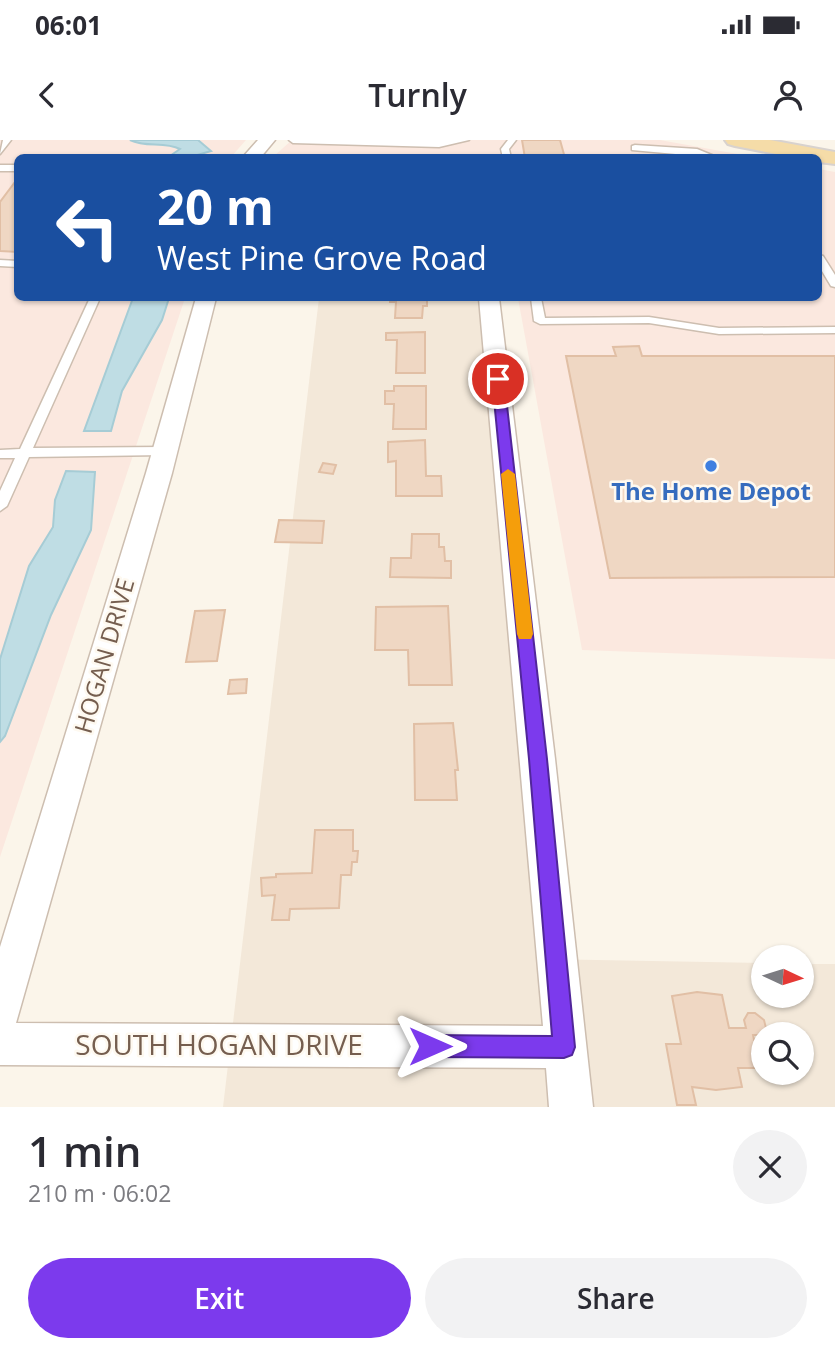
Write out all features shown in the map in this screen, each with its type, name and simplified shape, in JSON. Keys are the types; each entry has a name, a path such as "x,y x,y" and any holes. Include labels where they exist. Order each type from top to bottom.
{"main road":[{"path":"736,140 800,152"}],"street":[{"path":"254,154 267,140"},
{"name":"HOGAN DRIVE","path":"0,1013 205,301"},
{"path":"489,301 538,759 571,1107"},
{"name":"SOUTH HOGAN DRIVE","path":"0,1044 564,1047"}],"lane":[{"path":"0,151 7,140"},
{"path":"293,140 439,144 465,140"},
{"path":"505,149 512,140"},
{"path":"635,148 703,154"},
{"path":"822,263 835,284"},
{"path":"0,506 94,301"},
{"path":"537,301 540,321 649,320 719,331 835,330"},
{"path":"0,454 164,451"}],"shaded area":[{"path":"0,140 246,140 234,154 14,154 14,301 184,301 0,857"},
{"path":"292,140 660,140 737,154 276,154"},
{"path":"822,170 835,172 835,659 582,650 519,301 822,301"},
{"path":"319,301 479,301 541,959 751,963 751,1008 814,1008 814,964 835,964 835,1107 223,1107"}],"water":[{"path":"130,140 198,140 211,151 201,154 173,154 180,149"},
{"path":"132,301 168,301 162,320 122,391 111,431 84,431"},
{"path":"66,471 95,472 91,530 51,615 5,736 0,742 0,659 29,566 53,527 55,500"}],"building":[{"path":"522,140 560,140 564,154 524,154"},
{"path":"14,183 14,252 0,251 0,202"},
{"path":"427,301 427,306 423,306 422,318 395,318 396,302 390,302"},
{"path":"425,332 425,373 396,373 397,340 386,340 386,333"},
{"name":"The Home Depot","path":"639,346 642,356 835,356 835,577 610,578 566,356 616,356 613,347"},
{"path":"394,386 426,386 426,429 393,429 394,404 385,404 385,391 394,391"},
{"path":"425,440 426,476 441,476 442,496 396,496 396,461 388,462 388,442"},
{"path":"323,463 336,465 333,474 319,472"},
{"path":"279,520 324,521 322,543 275,542"},
{"path":"412,534 439,534 439,547 444,547 445,561 451,561 451,578 390,577 391,558 411,558"},
{"path":"448,606 452,685 409,685 408,650 375,650 376,607"},
{"path":"225,610 217,661 186,662 195,611"},
{"path":"247,679 246,693 228,694 230,680"},
{"path":"453,723 458,770 455,770 457,800 415,800 414,724"},
{"path":"315,830 353,830 353,851 358,851 357,862 352,862 351,875 341,875 339,908 290,909 289,920 272,920 275,895 262,896 261,878 276,877 276,874 312,873"},
{"path":"697,992 722,995 729,1028 746,1028 744,1020 748,1013 755,1013 764,1020 751,1022 751,1068 738,1068 742,1087 716,1090 692,1087 696,1105 677,1105 666,1044 681,1044 672,996"}],"slow traffic":[{"path":"508,474 525,634"}],"place":[{"name":"The Home Depot","path":"711,466"}],"route":[{"path":"430,1046 564,1047 538,759 498,379"}]}
